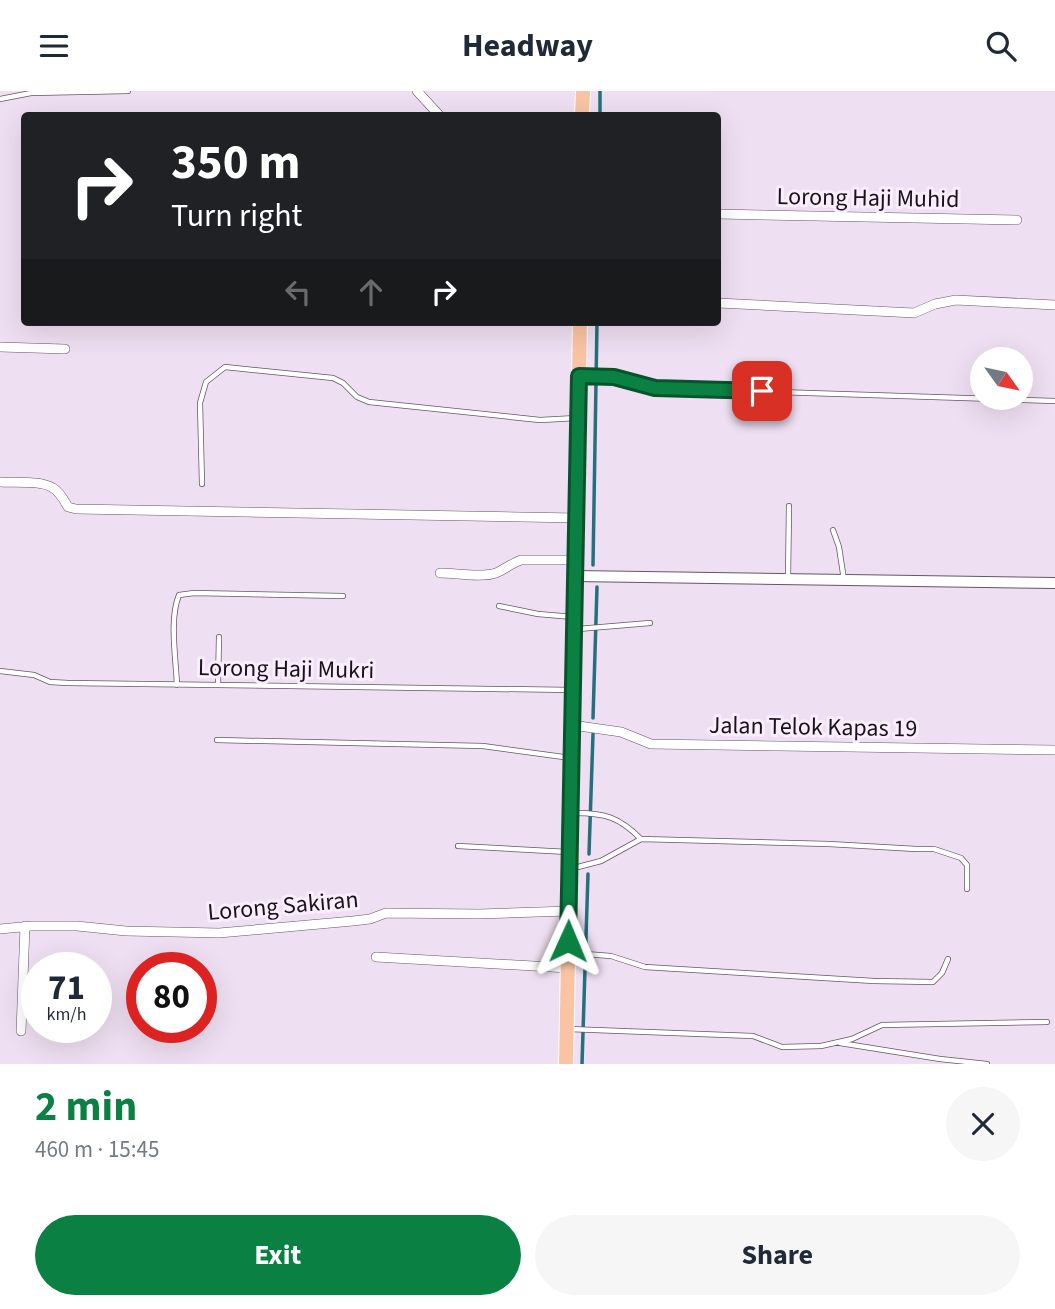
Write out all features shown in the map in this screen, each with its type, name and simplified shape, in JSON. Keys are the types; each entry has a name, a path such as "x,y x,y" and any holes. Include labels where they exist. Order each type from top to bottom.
{"highway":[{"path":"582,112 583,91"},
{"path":"566,1064 573,1030 569,852 577,813 572,725 579,625 575,560 578,418 583,376 580,326"}],"street":[{"path":"417,91 436,112"},
{"name":"Lorong Haji Muhid","path":"721,214 1017,220"},
{"path":"721,303 914,313 956,300 1055,305"},
{"path":"0,347 65,349"},
{"path":"0,482 52,487 59,492 68,507 76,509 576,518"},
{"path":"440,573 487,575 521,560 575,560"},
{"path":"575,576 1055,583"},
{"name":"Jalan Telok Kapas 19","path":"572,725 621,732 652,744 1055,750"},
{"name":"Lorong Sakiran","path":"0,929 77,926 126,931 219,933 370,919 386,913 569,911"},
{"path":"23,952 24,926"},
{"path":"376,957 573,958"}],"lane":[{"path":"0,99 31,93 128,91"},
{"path":"202,484 200,403 206,382 225,367 333,378 343,383 357,397 369,402 540,420 578,418"},
{"path":"583,376 614,377 655,388 1055,401"},
{"path":"788,579 789,506"},
{"path":"833,530 839,547 844,580"},
{"path":"177,685 174,628 179,595 343,596"},
{"path":"499,605 579,625 599,627 650,623"},
{"path":"218,685 219,637"},
{"name":"Lorong Haji Mukri","path":"0,671 34,675 50,682 573,690"},
{"path":"217,740 483,745 572,758"},
{"path":"577,813 614,818 628,826 641,839"},
{"path":"570,869 601,861 641,839 934,849 961,857 967,866 967,889"},
{"path":"458,846 569,852"},
{"path":"573,958 597,954 645,967 933,982 942,973 948,959"},
{"path":"573,1030 753,1036 782,1047 836,1043 852,1039 882,1025 1047,1022"},
{"path":"836,1043 987,1064"}],"waterway":[{"path":"600,91 600,112"},
{"path":"593,565 597,326"},
{"path":"593,718 597,587"},
{"path":"589,854 593,734"},
{"path":"582,1064 588,874"}],"route":[{"path":"568,941 579,376 614,377 655,388 762,391"}]}
